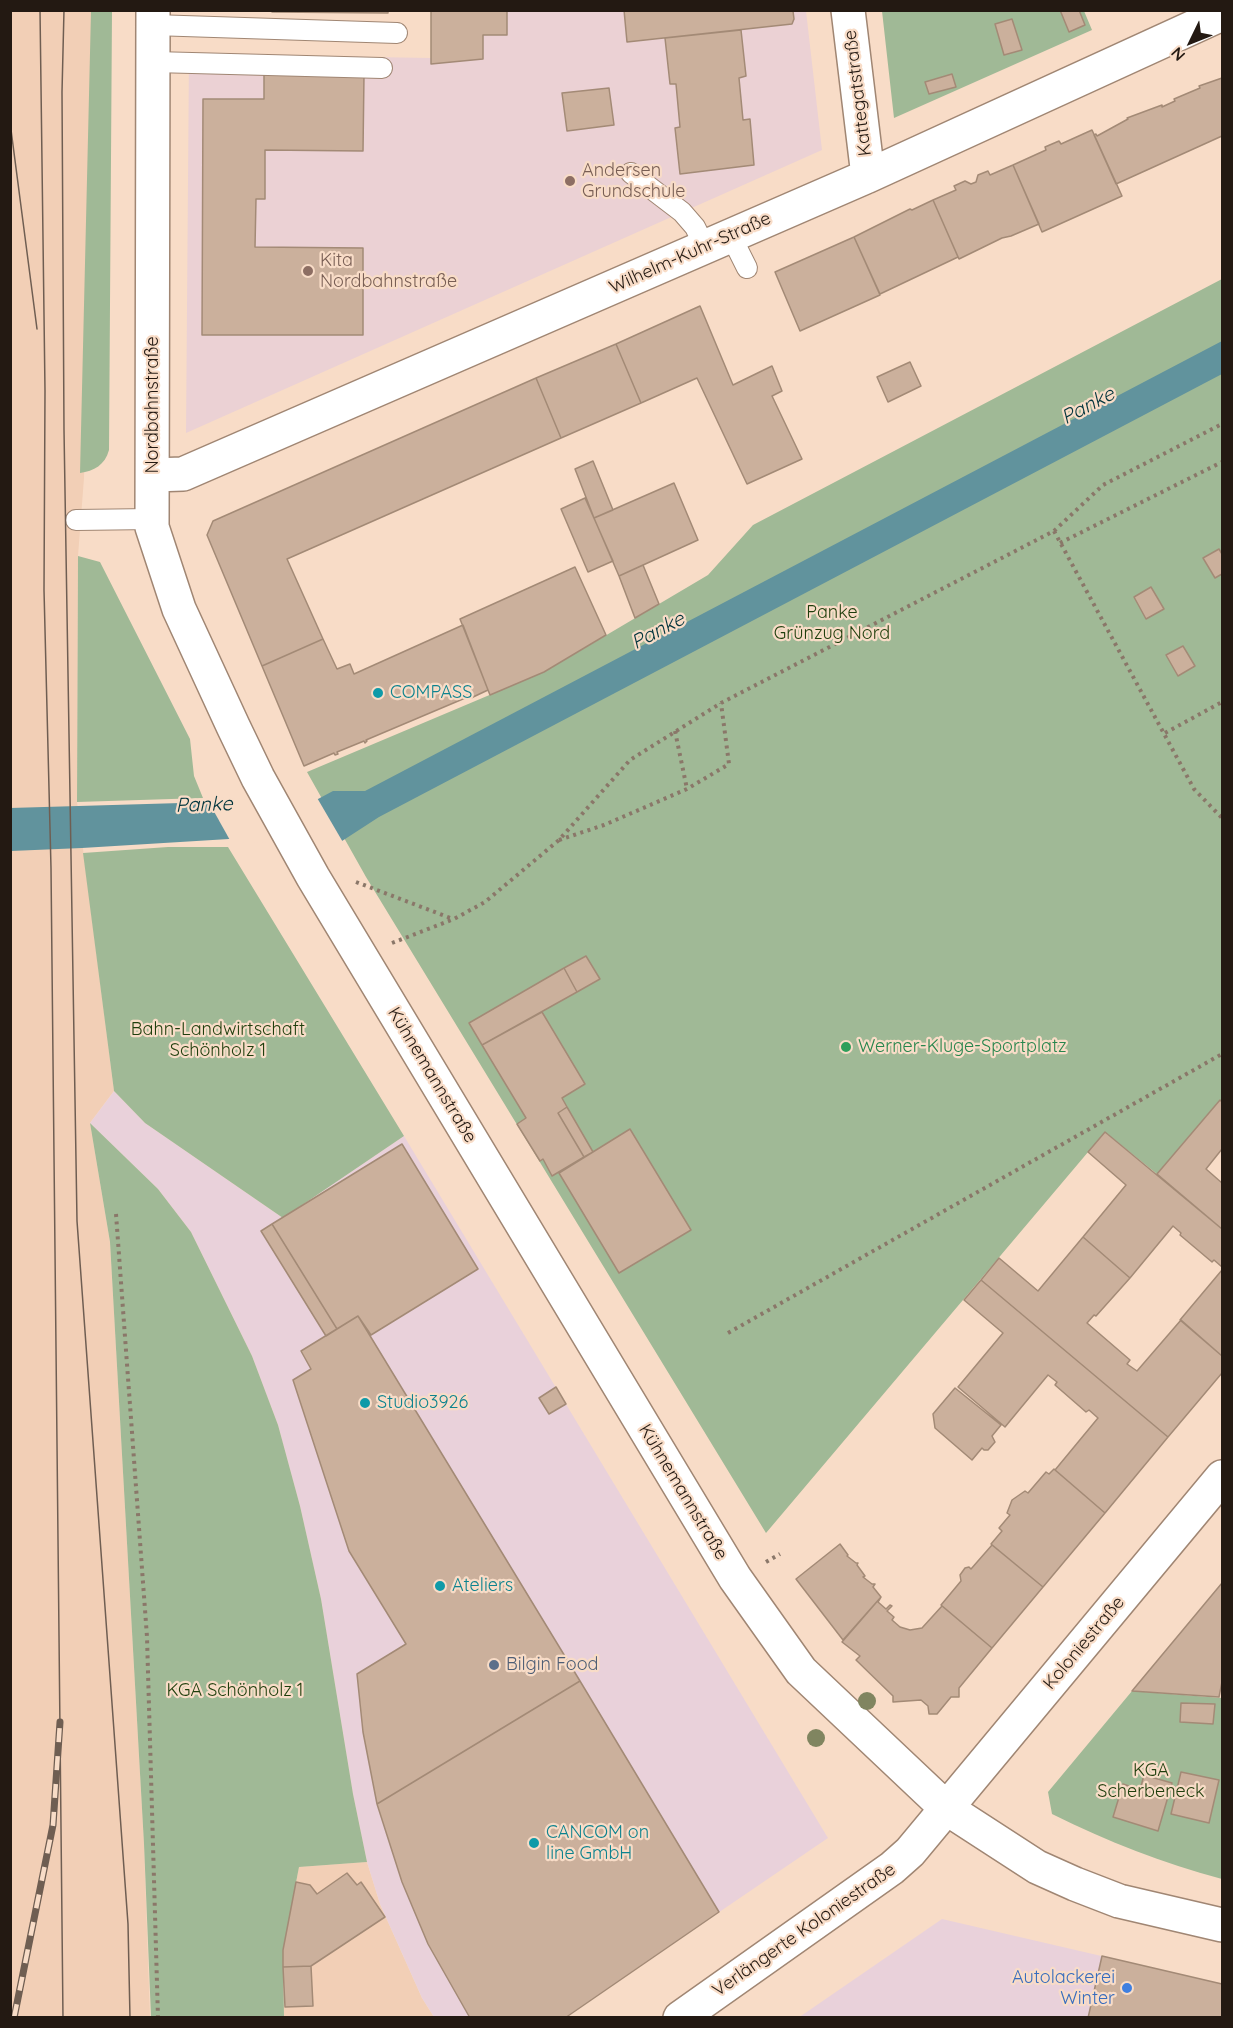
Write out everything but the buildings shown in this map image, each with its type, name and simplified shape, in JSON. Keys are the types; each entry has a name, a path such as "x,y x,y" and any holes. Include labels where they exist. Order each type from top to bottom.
{"street":[{"name":"Kattegatstraße","path":"848,10 868,176"},
{"name":"Wilhelm-Kuhr-Straße","path":"153,475 183,474 868,176 1222,15"},
{"name":"Nordbahnstraße","path":"153,18 152,527 179,609 258,778"},
{"name":"Kühnemannstraße","path":"258,778 320,888 735,1578 801,1671 946,1808 1037,1867 1119,1900 1222,1925"},
{"name":"Koloniestraße","path":"946,1808 1222,1478"},
{"name":"Verlängerte Koloniestraße","path":"680,2018 892,1868 910,1852 946,1808"}],"lane":[{"path":"153,18 397,33"},
{"path":"154,62 382,68"},
{"path":"630,173 682,212 695,226 718,242 747,268"},
{"path":"76,520 152,519"}],"path":[{"path":"391,943 454,919 485,902 559,840 630,760 675,731 721,703 1054,531 1103,485 1222,424"},
{"path":"1060,543 1222,462"},
{"path":"1054,531 1194,789 1222,818"},
{"path":"1165,733 1222,702"},
{"path":"559,840 604,825 687,789 729,764 721,703"},
{"path":"675,731 687,789"},
{"path":"320,888 356,882 454,919"},
{"path":"728,1334 1222,1054"},
{"path":"116,1214 147,1637 158,2018"},
{"path":"766,1562 780,1554"}],"shaded area":[{"path":"93,10 84,478 78,556 77,802 114,1091 90,1123 110,1242 144,1844 150,2017 11,2018 10,11"},
{"path":"431,11 806,11 822,150 186,433 189,54 431,58"},
{"path":"114,1091 145,1123 283,1218 404,1136 828,1838 565,2017 434,2017 422,1998 380,1904 367,1862 353,1794 321,1599 300,1506 278,1425 252,1356 191,1232 158,1189 90,1123"},
{"path":"367,1862 380,1904 422,1998 434,2017 284,2018 283,1950 299,1867"},
{"path":"942,1919 1222,1984 1222,2017 798,2018"}],"green space":[{"path":"91,11 112,11 109,450 105,460 98,466 80,473"},
{"path":"882,11 1084,11 1092,30 894,118"},
{"name":"Panke Grünzug Nord","path":"1222,279 1222,1102 1220,1100 1157,1174 1105,1132 766,1533 366,877 307,772 544,672 708,575 753,525"},
{"path":"78,556 100,562 190,739 194,776 203,798 77,802"},
{"name":"Bahn-Landwirtschaft Schönholz 1","path":"168,847 228,847 404,1136 283,1218 145,1123 114,1091 83,853"},
{"name":"KGA Schönholz 1","path":"90,1123 158,1189 191,1232 252,1356 278,1425 300,1506 321,1599 353,1794 367,1862 299,1867 283,1950 284,2017 151,2017 144,1844 110,1242"},
{"name":"KGA Scherbeneck","path":"1132,1691 1222,1698 1222,1879 1136,1851 1052,1814 1048,1792"}],"water":[{"name":"Panke","path":"1222,341 1222,374 379,817 342,841 229,839 11,851 10,808 318,799 333,791 365,791"}],"pier":[{"path":"316,796 344,844 231,842 207,799"}],"tram line":[{"path":"40,10 45,391 44,590 51,868 63,2018"},
{"path":"64,10 62,92 64,430 77,1221 128,1924 130,2018"},
{"path":"10,122 37,329"}],"railway":[{"path":"14,2018 53,1825 60,1722"}],"place":[{"name":"Andersen Grundschule","path":"570,181"},
{"name":"Kita Nordbahnstraße","path":"308,271"},
{"name":"COMPASS","path":"378,693"},
{"name":"Werner-Kluge-Sportplatz","path":"846,1047"},
{"name":"Studio3926","path":"365,1403"},
{"name":"Ateliers","path":"440,1586"},
{"name":"Bilgin Food","path":"494,1665"},
{"name":"CANCOM on line GmbH","path":"534,1843"},
{"name":"Autolackerei Winter","path":"1127,1988"}]}
